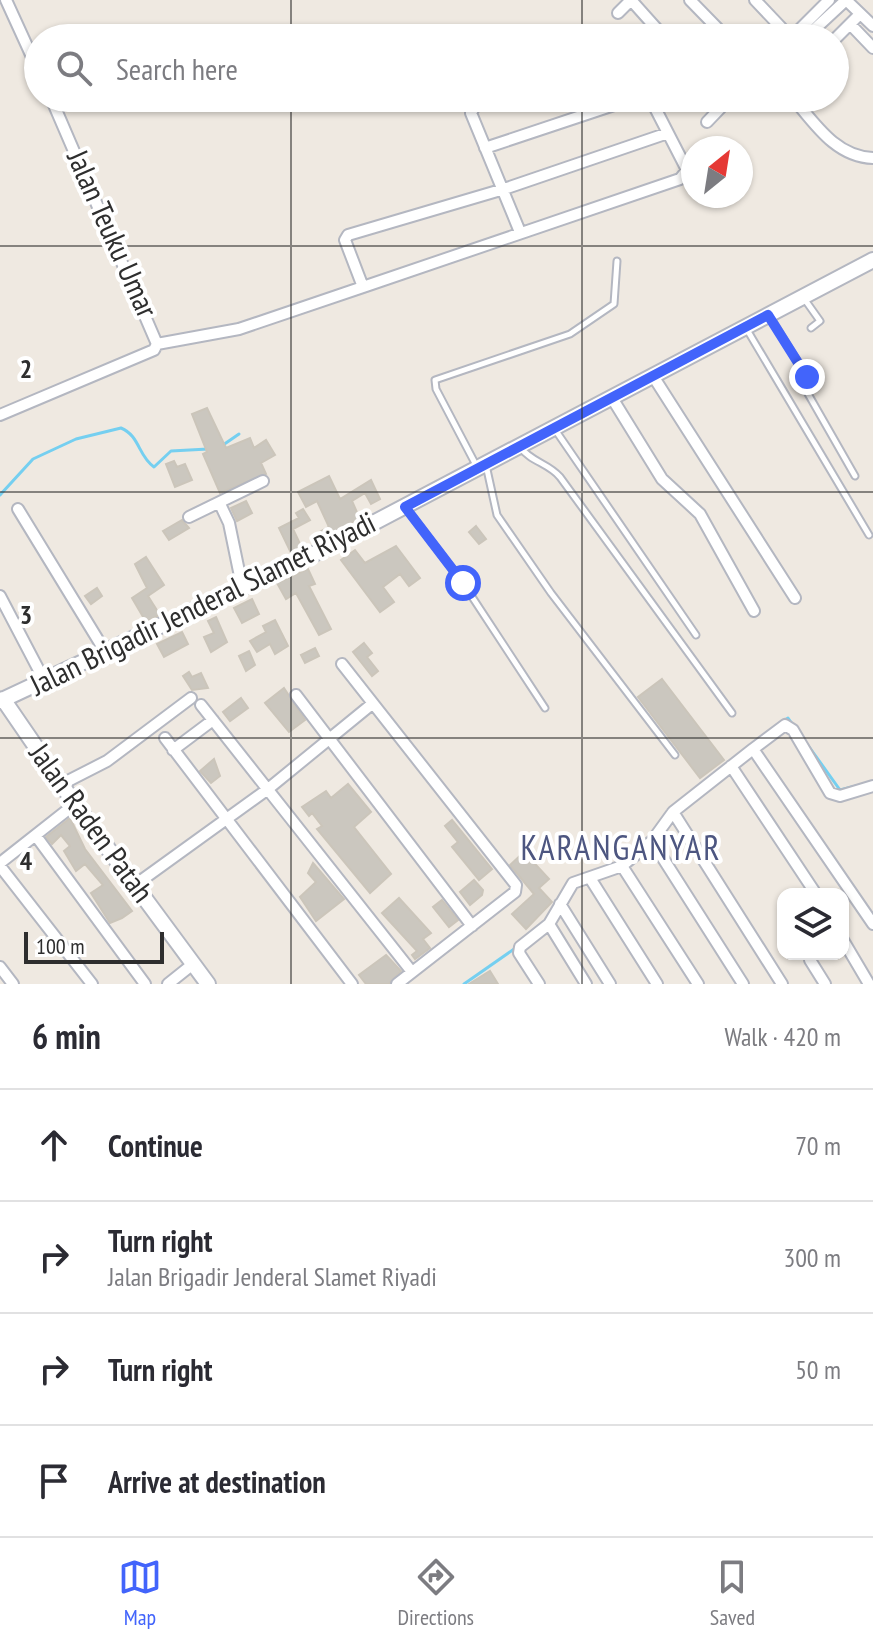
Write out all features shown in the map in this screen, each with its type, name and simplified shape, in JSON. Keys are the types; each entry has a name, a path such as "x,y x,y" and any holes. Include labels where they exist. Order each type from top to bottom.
{"main road":[{"name":"Jalan Brigadir Jenderal Slamet Riyadi","path":"2,700 106,653 405,507 873,260"},
{"name":"Jalan Raden Patah","path":"2,700 208,984"}],"street":[{"path":"618,13 631,0 652,24"},
{"path":"690,0 713,24"},
{"path":"755,0 778,24"},
{"path":"805,24 829,0"},
{"path":"820,24 846,0 873,26"},
{"path":"5,7 24,43"},
{"path":"860,14 850,24 873,48"},
{"name":"Jalan Teuku Umar","path":"0,415 154,350 157,344 57,112"},
{"path":"472,112 520,232"},
{"path":"485,148 593,112"},
{"path":"157,344 239,329 680,179 687,170 657,112"},
{"path":"707,122 715,112"},
{"path":"805,112 831,141 846,152 873,158"},
{"path":"363,287 345,240 348,235 504,189 668,133"},
{"path":"653,376 795,598"},
{"path":"612,398 662,479 700,514 754,611"},
{"path":"189,517 263,481"},
{"path":"220,504 229,523 242,586"},
{"path":"18,509 106,653"},
{"path":"0,596 44,680"},
{"path":"342,664 516,885 515,892 397,984"},
{"path":"296,695 472,926"},
{"path":"62,784 107,761 196,702 412,972"},
{"path":"135,885 268,789 372,704"},
{"path":"173,750 213,720"},
{"path":"539,984 519,951 549,924 573,883 622,866 652,841 673,812 785,725 793,730 830,793 840,796 873,786"},
{"path":"165,738 352,984"},
{"path":"753,749 873,924"},
{"path":"731,766 812,888"},
{"path":"75,804 0,864 92,984"},
{"path":"673,812 782,984"},
{"path":"36,836 145,984"},
{"path":"652,841 743,984"},
{"path":"622,866 698,984"},
{"path":"590,878 657,984"},
{"path":"560,904 610,984"},
{"path":"549,924 586,984"},
{"path":"849,950 869,984"},
{"path":"810,960 825,984"},
{"path":"168,984 193,964"},
{"path":"0,967 13,984"}],"lane":[{"path":"617,261 614,304 575,331 435,380 436,389 482,466 497,515 551,593 675,755"},
{"path":"803,296 820,321 811,328"},
{"path":"768,315 807,377 807,392 855,476"},
{"path":"746,327 869,535"},
{"path":"553,427 696,635"},
{"path":"519,446 529,458 547,464 560,477 732,713"},
{"path":"405,507 463,583 545,708"}],"building":[{"path":"207,408 226,448 250,438 254,448 266,440 275,455 261,463 266,474 220,493 203,454 207,452 192,414"},
{"path":"174,461 177,467 185,464 192,480 175,487 166,464"},
{"path":"329,476 340,499 371,480 380,499 371,504 365,493 352,501 360,519 319,540 316,534 329,527 317,501 306,507 298,492"},
{"path":"246,501 252,513 237,521 231,508"},
{"path":"303,509 310,520 293,529 302,548 291,553 279,528 299,518 296,513"},
{"path":"182,520 189,528 169,540 163,531"},
{"path":"476,526 486,539 479,544 469,532"},
{"path":"396,546 420,578 409,586 400,574 383,587 394,602 380,612 341,560 355,550 365,563"},
{"path":"146,557 164,585 148,596 160,615 146,622 132,598 147,588 135,564"},
{"path":"308,569 315,584 309,586 331,629 319,635 296,593 286,599 277,583"},
{"path":"97,588 102,596 91,604 85,596"},
{"path":"252,599 259,614 242,623 234,608"},
{"path":"216,617 227,642 211,652 204,637 214,633 208,621"},
{"path":"275,620 288,646 275,654 270,644 257,652 250,641 266,632 263,626"},
{"path":"182,632 188,644 164,657 157,644"},
{"path":"364,643 372,653 367,657 378,671 372,676 353,652"},
{"path":"315,648 319,656 305,663 301,655"},
{"path":"249,651 255,665 246,671 239,656"},
{"path":"189,672 192,677 201,673 208,688 192,690 183,676"},
{"path":"662,679 724,760 700,778 638,697"},
{"path":"284,688 305,720 289,732 265,703"},
{"path":"241,698 248,708 230,721 223,712"},
{"path":"214,759 220,776 211,783 200,771"},
{"path":"348,784 371,812 354,827 391,874 370,893 317,829 322,826 312,813 309,816 302,807 326,791 331,798"},
{"path":"70,818 85,849 132,911 122,918 110,923 91,893 103,885 85,864 76,871 64,851 70,846 61,835 52,844 46,837"},
{"path":"452,820 492,869 479,880 452,847 458,842 445,826"},
{"path":"524,852 549,879 539,888 552,902 526,929 512,914 534,894 510,865"},
{"path":"313,863 344,899 316,921 300,897 316,882 308,873"},
{"path":"474,880 483,890 482,895 470,905 460,892"},
{"path":"399,898 431,933 423,939 430,948 415,959 412,955 417,951 382,913"},
{"path":"442,900 458,920 449,927 433,907"},
{"path":"386,955 401,971 389,984 366,984 359,975"},
{"path":"490,971 498,984 469,984"}],"waterway":[{"path":"0,495 33,459 76,439 121,428 132,436 154,467 171,451 208,449"},
{"path":"223,445 239,434"},
{"path":"782,722 788,718 793,725"},
{"path":"807,744 840,790 856,786"},
{"path":"464,984 517,947"}],"district":[{"name":"KARANGANYAR","path":"621,848"}],"route":[{"path":"463,583 405,507 564,420 612,398 768,315 807,377"}]}
